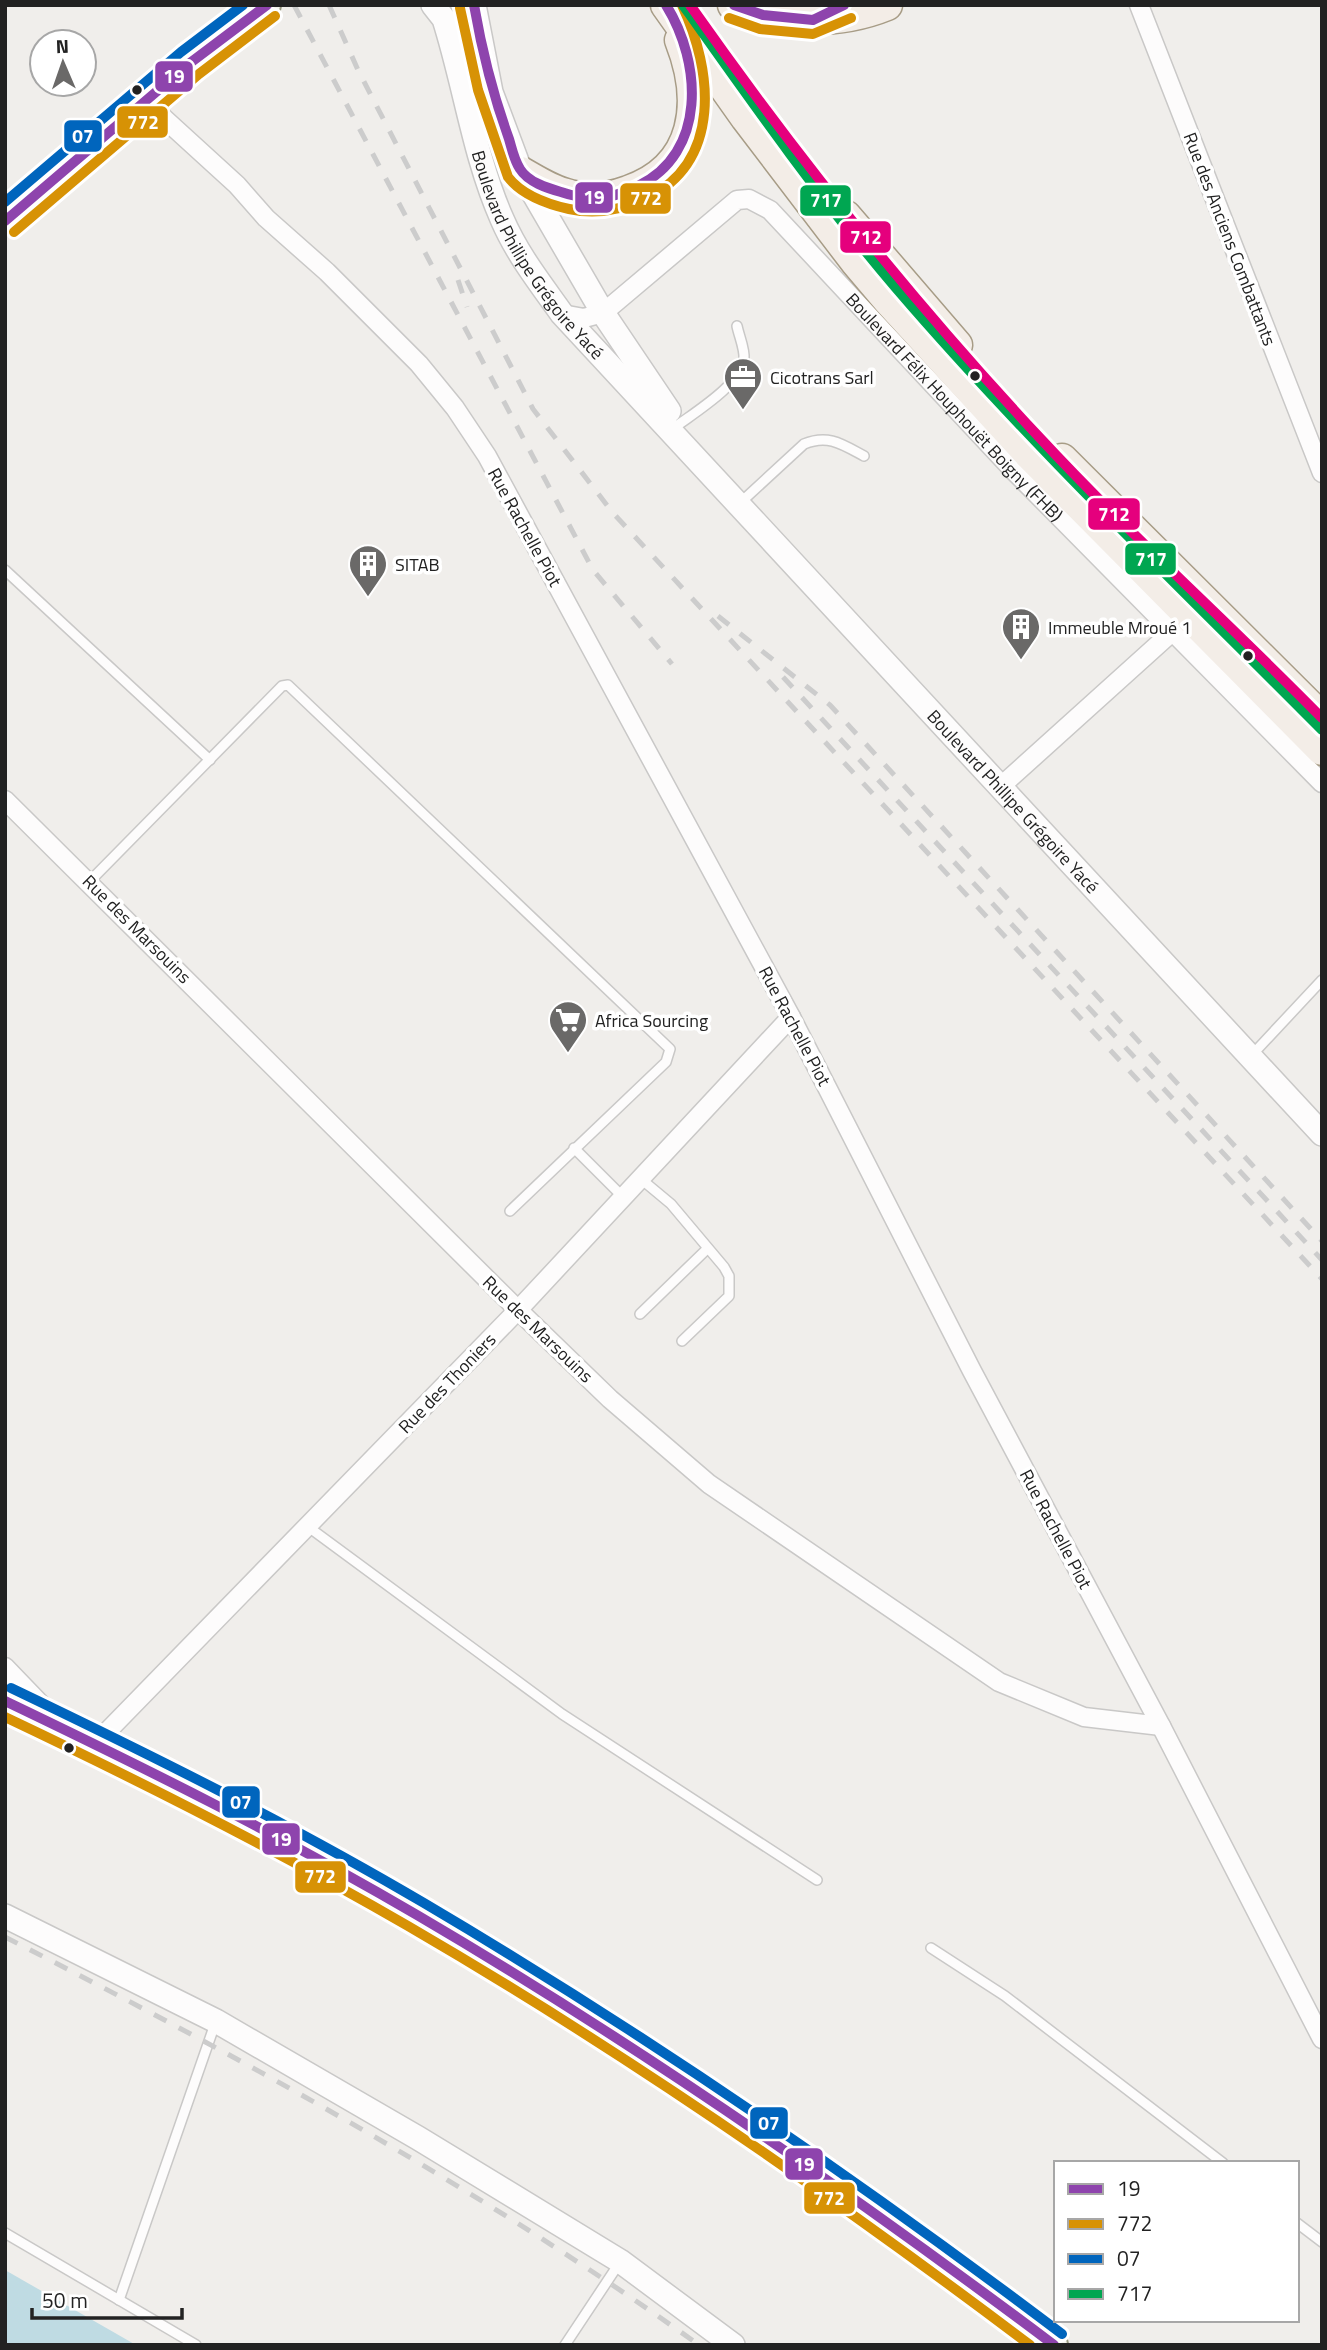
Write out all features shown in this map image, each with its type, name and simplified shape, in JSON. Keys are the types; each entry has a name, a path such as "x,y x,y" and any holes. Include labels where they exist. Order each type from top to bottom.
{"main road":[{"path":"5,220 210,47 267,5"},
{"path":"733,5 763,15 813,20 838,18 887,5"},
{"path":"813,20 845,5"},
{"path":"521,172 546,187 570,195 597,199 637,188 662,174 681,151 690,128 694,96 691,68 675,7"},
{"path":"675,7 760,103 869,247 1041,439 1310,697 1322,718"},
{"name":"Boulevard Félix Houphouët Boigny (FHB)","path":"675,7 746,118 855,261 1039,464 1322,750"},
{"path":"925,340 944,395"},
{"path":"5,1701 96,1743 381,1894 687,2081 954,2268 1054,2345"}],"street":[{"name":"Boulevard Phillipe Grégoire Yacé","path":"433,5 444,19 485,175 502,219 527,267 562,314 706,466 999,788 1322,1134"},
{"name":"Boulevard Phillipe Grégoire Yacé","path":"474,5 491,92 521,172 603,313 706,466"},
{"name":"Rue des Anciens Combattants","path":"1139,5 1322,473"},
{"name":"Rue Rachelle Piot","path":"146,102 237,185 266,218 345,290 419,364 456,408 487,456 791,1017 978,1383 1161,1726 1322,2039"},
{"name":"Boulevard Félix Houphouët Boigny (FHB)","path":"603,313 720,210 737,200 749,199 770,210 1172,632 1322,783"},
{"path":"562,314 584,318 603,313"},
{"path":"999,788 1172,632"},
{"name":"Rue des Marsouins","path":"5,800 90,881 517,1310 610,1399 709,1484 999,1682 1084,1717 1161,1726"},
{"name":"Rue des Thoniers","path":"96,1743 517,1310 791,1017"},
{"path":"5,1667 63,1728"},
{"path":"5,1916 216,2021 621,2261 733,2345"}],"lane":[{"path":"678,425 730,384 741,367 744,358 737,326"},
{"path":"740,503 804,444 815,439 831,438 864,456"},
{"path":"5,570 210,760"},
{"path":"90,881 282,686 288,685 670,1049 666,1062 510,1211"},
{"path":"1250,1057 1322,980"},
{"path":"574,1147 624,1198"},
{"path":"641,1179 671,1204 729,1276 729,1296 682,1341"},
{"path":"640,1314 707,1249"},
{"path":"307,1526 562,1714 817,1880"},
{"path":"931,1948 1016,2004 1220,2161"},
{"path":"119,2300 216,2021"},
{"path":"1299,2224 1322,2242"},
{"path":"5,2233 196,2345"},
{"path":"565,2345 621,2261"}],"water":[{"path":"5,2270 136,2345 5,2345"}],"railway":[{"path":"294,5 593,570 672,664"},
{"path":"329,5 358,70 533,409 613,513 1322,1279"},
{"path":"458,280 467,307"},
{"path":"718,616 830,705 1322,1241"},
{"path":"783,677 1322,1260"},
{"path":"5,1937 184,2030 360,2128 532,2233 699,2345"}],"transit line":[{"name":"07","path":"5,202 181,52 243,5"},
{"name":"19","path":"5,221 190,63 267,5"},
{"name":"19","path":"474,5 493,89 520,169 528,178 544,186 571,195 590,197 610,196 629,190 660,171 677,152 687,130 691,105 687,53 666,5"},
{"name":"772","path":"460,8 478,90 508,177 520,189 544,201 589,212 628,206 647,198 671,182 688,162 699,138 704,112 704,85 700,58 682,5"},
{"name":"717","path":"683,5 840,220 947,346 1105,513 1322,730"},
{"name":"712","path":"690,5 857,228 993,387 1109,509 1322,718"},
{"name":"19","path":"734,5 763,15 813,20 844,5"},
{"name":"772","path":"14,232 199,74 275,16"},
{"name":"772","path":"729,18 760,29 813,34 851,18"},
{"name":"07","path":"11,1688 271,1818 374,1874 507,1953 669,2056 829,2164 1062,2334"},
{"name":"19","path":"5,1701 265,1831 367,1886 500,1964 742,2121 899,2231 1054,2345"},
{"name":"772","path":"5,1717 158,1792 359,1898 569,2023 803,2179 1030,2345"}],"place":[{"name":"Cicotrans Sarl","path":"743,411"},
{"name":"SITAB","path":"368,598"},
{"name":"Immeuble Mroué 1","path":"1021,661"},
{"name":"Africa Sourcing","path":"568,1054"}]}
